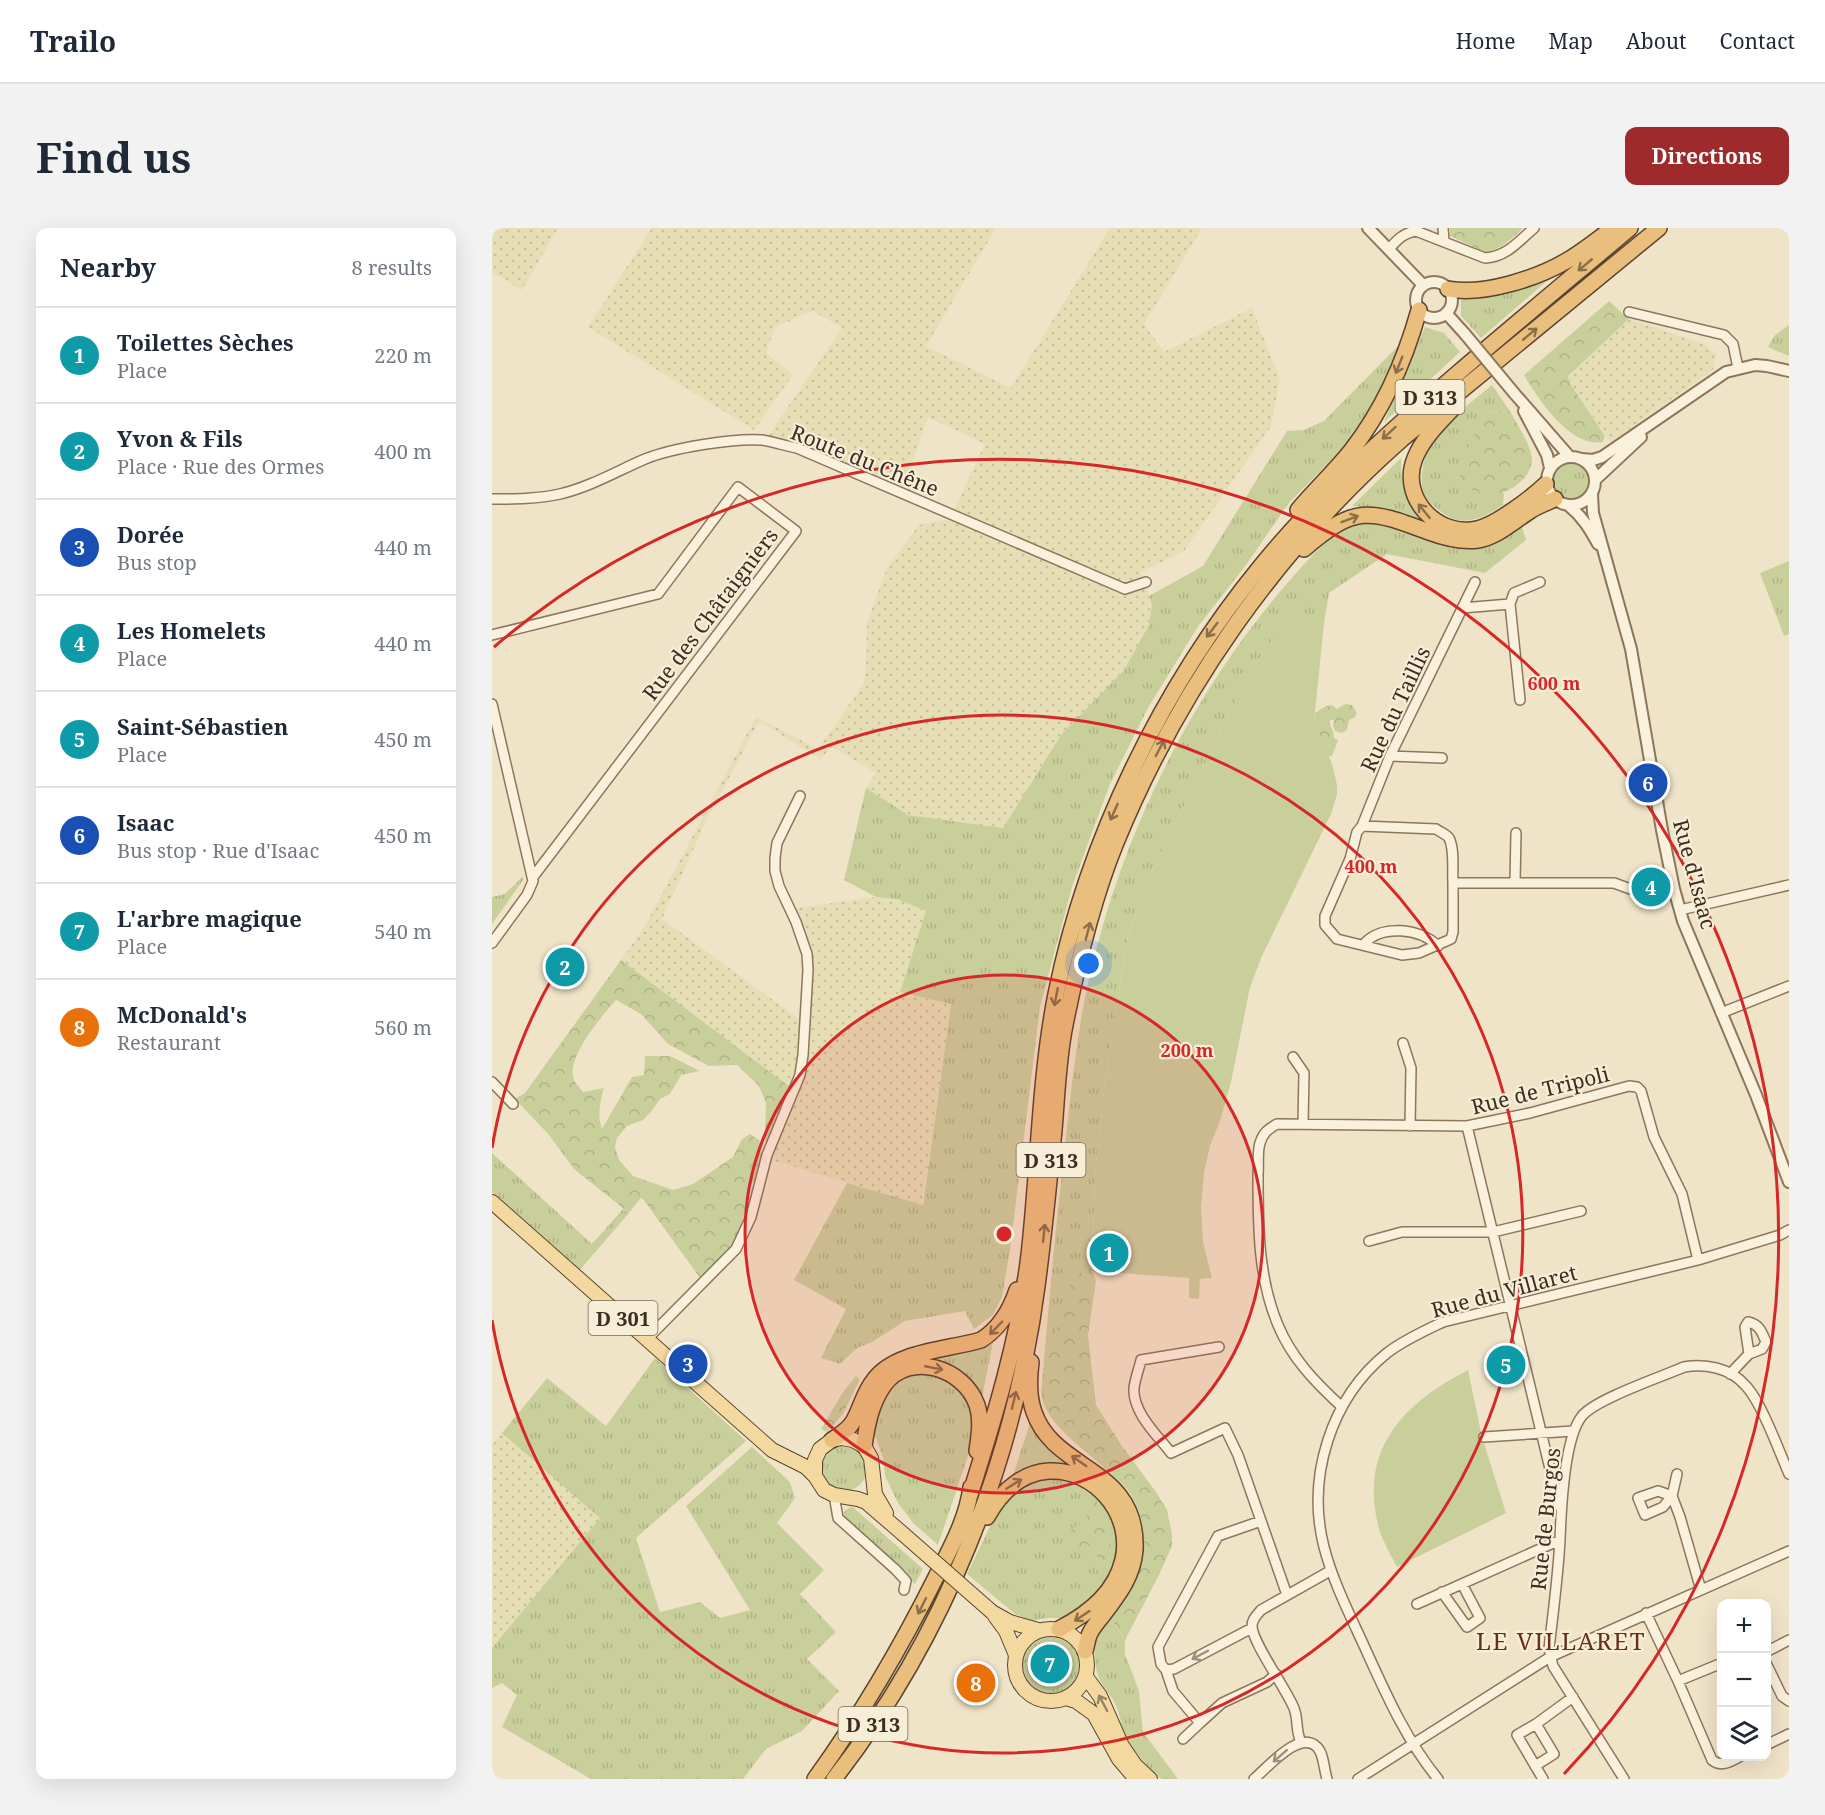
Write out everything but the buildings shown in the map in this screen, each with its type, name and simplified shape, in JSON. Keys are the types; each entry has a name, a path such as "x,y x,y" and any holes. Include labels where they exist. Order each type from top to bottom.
{"highway":[{"path":"1448,289 1464,291 1492,287 1549,270 1569,260 1613,228"},
{"name":"D 313","path":"815,1779 843,1740 915,1620 956,1537 970,1495 1000,1401 1020,1311 1029,1257 1046,1049 1056,992 1081,897 1116,807 1170,697 1205,639 1261,565 1307,513 1383,438 1630,228"},
{"name":"D 313","path":"834,1779 910,1667 960,1567 989,1490 1023,1364 1037,1292 1064,1029 1094,906 1115,845 1175,718 1199,677 1270,579 1318,521 1367,469 1659,228"},
{"name":"D 313","path":"1261,565 1287,524 1349,453 1371,424 1398,369 1419,310"},
{"name":"D 313","path":"1485,372 1428,435 1415,457 1411,475 1418,503 1438,524 1469,531 1489,525 1546,484"},
{"name":"D 313","path":"1270,579 1321,535 1351,517 1362,514 1386,517 1449,539 1480,540 1491,536 1533,509 1562,502"},
{"path":"826,1445 852,1423 867,1391 884,1368 906,1358 971,1343 989,1335 1003,1321 1013,1303 1029,1257"},
{"path":"1037,1292 1029,1390 1033,1411 1040,1425 1061,1449 1097,1474 1115,1490 1130,1513 1135,1535 1131,1571 1126,1584 1090,1632 1085,1651"},
{"path":"864,1446 874,1402 884,1384 905,1369 918,1366 931,1366 947,1371 958,1378 969,1390 978,1408 980,1423 970,1495"},
{"path":"960,1567 995,1502 1011,1485 1032,1475 1055,1471 1090,1482 1101,1489 1111,1500 1122,1523 1124,1551 1122,1562 1113,1584 1103,1598 1092,1609 1059,1629"}],"main road":[{"name":"D 301","path":"492,1202 771,1450 797,1462 815,1476"},
{"path":"902,1533 878,1503 871,1458 864,1446 853,1440 842,1438 826,1445 815,1460 815,1476 820,1486 840,1496 858,1499 871,1505 902,1533 992,1612 1010,1623 1038,1630"},
{"name":"D 301","path":"764,1442 794,1454 804,1454 826,1445"},
{"path":"840,1496 857,1494 867,1485 872,1476"},
{"path":"992,1612 1006,1631 1016,1655"},
{"path":"1059,1629 1070,1633 1085,1651 1088,1668 1086,1677 1081,1686 1066,1698 1043,1701 1027,1692 1017,1677 1014,1666 1016,1655 1028,1636 1038,1630 1059,1629"},
{"path":"1086,1677 1100,1696 1122,1746 1135,1765 1150,1779"},
{"path":"1066,1698 1076,1701 1094,1714 1119,1759 1136,1779"}],"street":[{"path":"1368,228 1423,285"},
{"path":"1443,228 1444,241"},
{"path":"1389,249 1401,236 1416,231 1485,258 1496,257 1504,254 1533,228"},
{"path":"1434,281 1448,289 1452,299 1446,313 1435,318 1419,310 1416,299 1423,285 1434,281"},
{"path":"1629,312 1724,335 1733,344 1738,368"},
{"path":"1446,313 1569,456"},
{"path":"1550,468 1561,458 1569,456 1593,460 1602,457 1726,372 1738,368 1767,366 1789,371"},
{"path":"1514,393 1547,454 1550,468 1546,484 1562,502 1582,503 1592,494 1595,480 1589,464 1582,459"},
{"path":"1595,480 1656,422"},
{"name":"Route du Chêne","path":"492,499 532,499 561,494 665,453 686,448 762,440 797,448 1125,589 1146,582"},
{"name":"Rue des Châtaigniers","path":"492,634 658,594 738,487 796,531 533,879"},
{"name":"Rue d'Isaac","path":"1592,494 1593,513 1631,649 1663,839 1680,910 1788,1179"},
{"name":"Rue d'Isaac","path":"1562,502 1576,512 1589,528 1610,569"},
{"name":"Rue du Taillis","path":"1364,944 1337,939 1325,925 1325,916 1350,858 1357,832 1362,826 1390,756 1475,582"},
{"path":"1520,700 1510,603 1514,593 1540,582"},
{"path":"1462,609 1510,603"},
{"path":"492,704 533,879 527,896 492,943"},
{"path":"1390,756 1442,758"},
{"path":"647,1339 736,1249 751,1217 767,1155 800,1075 808,970 807,954 796,922 779,886 775,858 777,843 800,796"},
{"path":"1362,826 1436,830 1448,838 1451,847 1453,883 1451,939 1438,946 1419,953 1402,955 1364,944 1372,936 1383,932 1400,931 1430,938 1438,946"},
{"path":"1515,882 1516,833"},
{"path":"1453,883 1614,884 1644,894 1674,889"},
{"path":"1680,910 1789,885"},
{"path":"1721,1013 1789,986"},
{"path":"1403,1043 1411,1068 1410,1126"},
{"path":"1293,1057 1304,1073 1303,1123"},
{"path":"492,1082 513,1104"},
{"name":"Rue de Tripoli","path":"1342,1407 1306,1373 1293,1353 1277,1324 1265,1280 1258,1228 1259,1145 1266,1129 1277,1124 1467,1126 1530,1113 1629,1086 1637,1088 1641,1091 1654,1137 1682,1194 1698,1260"},
{"path":"1467,1126 1560,1511"},
{"path":"1369,1241 1402,1232 1493,1232 1581,1211"},
{"name":"Rue du Villaret","path":"1438,1779 1412,1744 1392,1706 1330,1571 1323,1544 1319,1518 1322,1460 1326,1444 1342,1407 1361,1380 1387,1353 1443,1322 1698,1260 1786,1233"},
{"path":"1219,1347 1141,1360 1134,1389 1136,1402 1144,1418 1171,1453 1225,1428 1238,1455 1287,1595"},
{"path":"1730,1374 1749,1354"},
{"name":"Rue de Burgos","path":"1550,1657 1560,1540 1560,1511 1573,1431 1583,1415 1597,1404 1684,1367 1710,1366 1730,1374 1745,1384 1755,1400 1789,1474"},
{"path":"1484,1437 1573,1431"},
{"path":"1677,1474 1672,1496 1701,1590"},
{"path":"840,1496 837,1518 896,1570 906,1581 904,1590"},
{"path":"1200,1723 1173,1691 1166,1670 1161,1664 1158,1647 1218,1536 1262,1521"},
{"path":"1417,1604 1560,1540"},
{"path":"1358,1779 1550,1657 1789,1551"},
{"path":"1301,1742 1294,1707 1252,1628 1253,1619 1261,1610 1330,1571"},
{"path":"1442,1592 1467,1628 1480,1618 1462,1584"},
{"path":"1646,1613 1712,1760 1716,1764 1723,1765 1731,1761"},
{"path":"1166,1670 1174,1669 1252,1628"},
{"path":"1771,1650 1789,1640"},
{"path":"1550,1657 1553,1666 1624,1779"},
{"path":"1678,1681 1717,1665"},
{"path":"1771,1672 1782,1696 1789,1701"},
{"path":"1183,1739 1222,1703 1267,1682 1276,1674"},
{"path":"1543,1779 1517,1735 1573,1697"},
{"path":"1535,1766 1554,1754 1536,1724"},
{"path":"1771,1743 1789,1734"},
{"path":"1254,1779 1294,1744 1301,1742 1309,1742 1316,1746 1320,1752 1327,1779"}],"shaded area":[{"path":"492,228 558,228 522,290 492,272"},
{"path":"652,228 996,228 926,346 1011,388 1110,228 1202,228 1144,324 1164,352 1252,308 1280,379 1271,426 1184,551 1141,572 1152,605 1149,625 1124,670 1061,735 1003,828 908,815 866,788 876,773 832,747 820,759 759,721 704,825 662,919 807,1025 811,959 796,908 876,897 897,899 926,911 900,992 951,1004 922,1205 768,1159 794,1093 621,960 645,926 756,717 818,749 863,685 866,667 867,623 887,568 919,525 950,519 985,444 928,417 913,460 910,493 827,456 768,436 842,328 813,311 775,327 766,353 793,375 754,430 588,327"},
{"path":"1629,319 1704,344 1716,354 1713,370 1610,442 1569,382 1568,376"},
{"path":"502,1433 601,1518 492,1648 492,1445"}],"green space":[{"path":"1450,228 1523,228 1501,246 1485,252 1450,236"},
{"path":"1548,280 1481,338 1461,316 1461,300"},
{"path":"1609,301 1629,319 1568,376 1569,382 1605,436 1603,442 1591,442 1579,438 1557,420 1524,375"},
{"path":"1789,325 1789,356 1768,347 1774,336"},
{"path":"1425,327 1444,333 1460,352 1384,422"},
{"path":"1403,341 1371,414 1336,455 1288,504 1246,565 1197,628 1148,708 1110,784 1072,887 1040,1007 1010,1250 1002,1297 993,1315 974,1329 965,1311 905,1321 872,1342 857,1348 840,1364 821,1358 846,1309 794,1280 847,1183 923,1205 951,1004 900,992 926,911 897,899 876,897 844,880 866,788 908,815 1003,828 1061,735 1124,670 1149,625 1152,605 1149,596 1203,566 1287,431 1304,430 1324,421"},
{"path":"1492,385 1510,411 1487,413 1459,475 1459,484 1481,492 1504,493 1503,505 1478,518 1454,519 1437,509 1424,493 1422,474 1424,461 1438,433"},
{"path":"1510,411 1531,453 1532,461 1526,476 1506,492 1490,495 1459,484 1461,465 1487,413"},
{"path":"1401,458 1405,492 1422,521 1385,510 1352,506"},
{"path":"1571,462 1584,467 1589,480 1584,493 1571,498 1558,493 1553,480 1558,467"},
{"path":"1375,520 1426,536 1521,524 1526,540 1485,573 1387,554 1329,593 1324,623 1302,618 1264,651 1236,700 1149,877 1127,940 1105,1082 1095,1175 1092,1271 1096,1281 1076,1270 1057,1328 1041,1396 1049,1298 1078,1039 1086,991 1098,943 1126,857 1162,773 1206,693 1231,655 1296,573 1318,550 1347,528"},
{"path":"1789,561 1789,634 1784,636 1760,573"},
{"path":"1302,618 1324,623 1314,722 1332,764 1337,795 1331,814 1262,956 1250,987 1231,1082 1210,1146 1204,1173 1201,1208 1203,1242 1212,1278 1200,1279 1199,1299 1189,1298 1189,1278 1092,1271 1095,1175 1105,1082 1127,940 1149,877 1236,700 1264,651 1282,626"},
{"path":"1345,704 1352,705 1357,713 1349,720 1347,730 1341,733 1335,731 1334,720 1330,720 1334,738 1338,740 1332,756 1328,756 1314,722 1315,713 1326,706 1332,705 1337,709"},
{"path":"523,876 523,880 492,924 492,897 505,894"},
{"path":"621,960 794,1090 768,1159 765,1136 766,1103 759,1086 737,1065 709,1066 668,1044 641,1014 616,1000 588,1036 576,1057 573,1076 583,1092 604,1088 600,1108 602,1129 632,1077 644,1075 645,1056 670,1056 700,1071 681,1075 670,1094 660,1099 643,1120 627,1126 617,1138 615,1147 619,1160 633,1176 673,1190 693,1184 733,1157 742,1139 750,1134 759,1140 761,1169 750,1187 744,1218 735,1243 703,1282 643,1199 641,1198 629,1213 574,1169 549,1135 515,1099 525,1093"},
{"path":"492,1153 592,1244 623,1209 629,1213 579,1271 492,1192"},
{"path":"1076,1270 1096,1281 1088,1335 1096,1405 1167,1510 1172,1534 1172,1546 1125,1640 1111,1618 1131,1589 1140,1568 1144,1543 1137,1506 1123,1485 1063,1432 1048,1413 1042,1399 1049,1357"},
{"path":"994,1337 981,1402 916,1361 966,1351"},
{"path":"655,1358 746,1441 636,1538 660,1612 700,1602 720,1618 750,1610 686,1506 752,1447 790,1482 795,1498 777,1523 824,1570 800,1594 836,1632 807,1659 839,1691 802,1731 766,1749 743,1779 591,1779 502,1727 517,1695 502,1683 492,1688 492,1648 600,1518 502,1433 547,1378 606,1426"},
{"path":"1468,1370 1482,1437 1506,1513 1397,1567 1379,1529 1374,1501 1375,1476 1381,1453 1391,1433 1405,1414 1444,1383"},
{"path":"935,1374 950,1380 963,1390 973,1411 973,1441 938,1545 913,1523 898,1503 885,1476 883,1457 874,1433 876,1418 887,1393 908,1376"},
{"path":"856,1376 860,1379 843,1414 827,1432 821,1429 843,1392"},
{"path":"1031,1420 1076,1464 1074,1469 1012,1478"},
{"path":"844,1445 860,1452 867,1468 860,1484 844,1491 828,1484 821,1468 828,1452"},
{"path":"1039,1479 1056,1479 1080,1485 1101,1501 1119,1536 1118,1555 1100,1592 1067,1618 1031,1621 1015,1614 967,1574 998,1510 1017,1489"},
{"path":"1084,1496 1096,1500 1113,1525 1107,1535 1115,1556 1110,1575 1105,1580 1099,1577 1097,1566 1101,1559 1096,1555 1095,1545 1078,1547 1070,1542 1071,1529 1085,1522 1087,1513 1078,1507"},
{"path":"850,1507 854,1508 923,1569 915,1584 851,1526 844,1512"},
{"path":"1111,1618 1125,1640 1125,1654 1139,1691 1143,1732 1178,1779 1161,1779 1138,1755 1125,1735 1116,1705 1099,1678 1095,1662 1096,1646 1101,1631"},
{"path":"1045,1637 1057,1637 1067,1641 1075,1649 1079,1665 1075,1681 1067,1689 1057,1693 1045,1693 1035,1689 1027,1681 1023,1671 1023,1659 1027,1649 1035,1641"}],"place":[{"name":"Isaac","path":"1648,783"},
{"name":"Les Homelets","path":"1651,887"},
{"name":"Yvon & Fils","path":"565,967"},
{"name":"Toilettes Sèches","path":"1109,1253"},
{"name":"Dorée","path":"688,1364"},
{"name":"Saint-Sébastien","path":"1506,1365"},
{"name":"L'arbre magique","path":"1050,1664"},
{"name":"McDonald's","path":"976,1683"}],"district":[{"name":"LE VILLARET","path":"1561,1640"}]}
